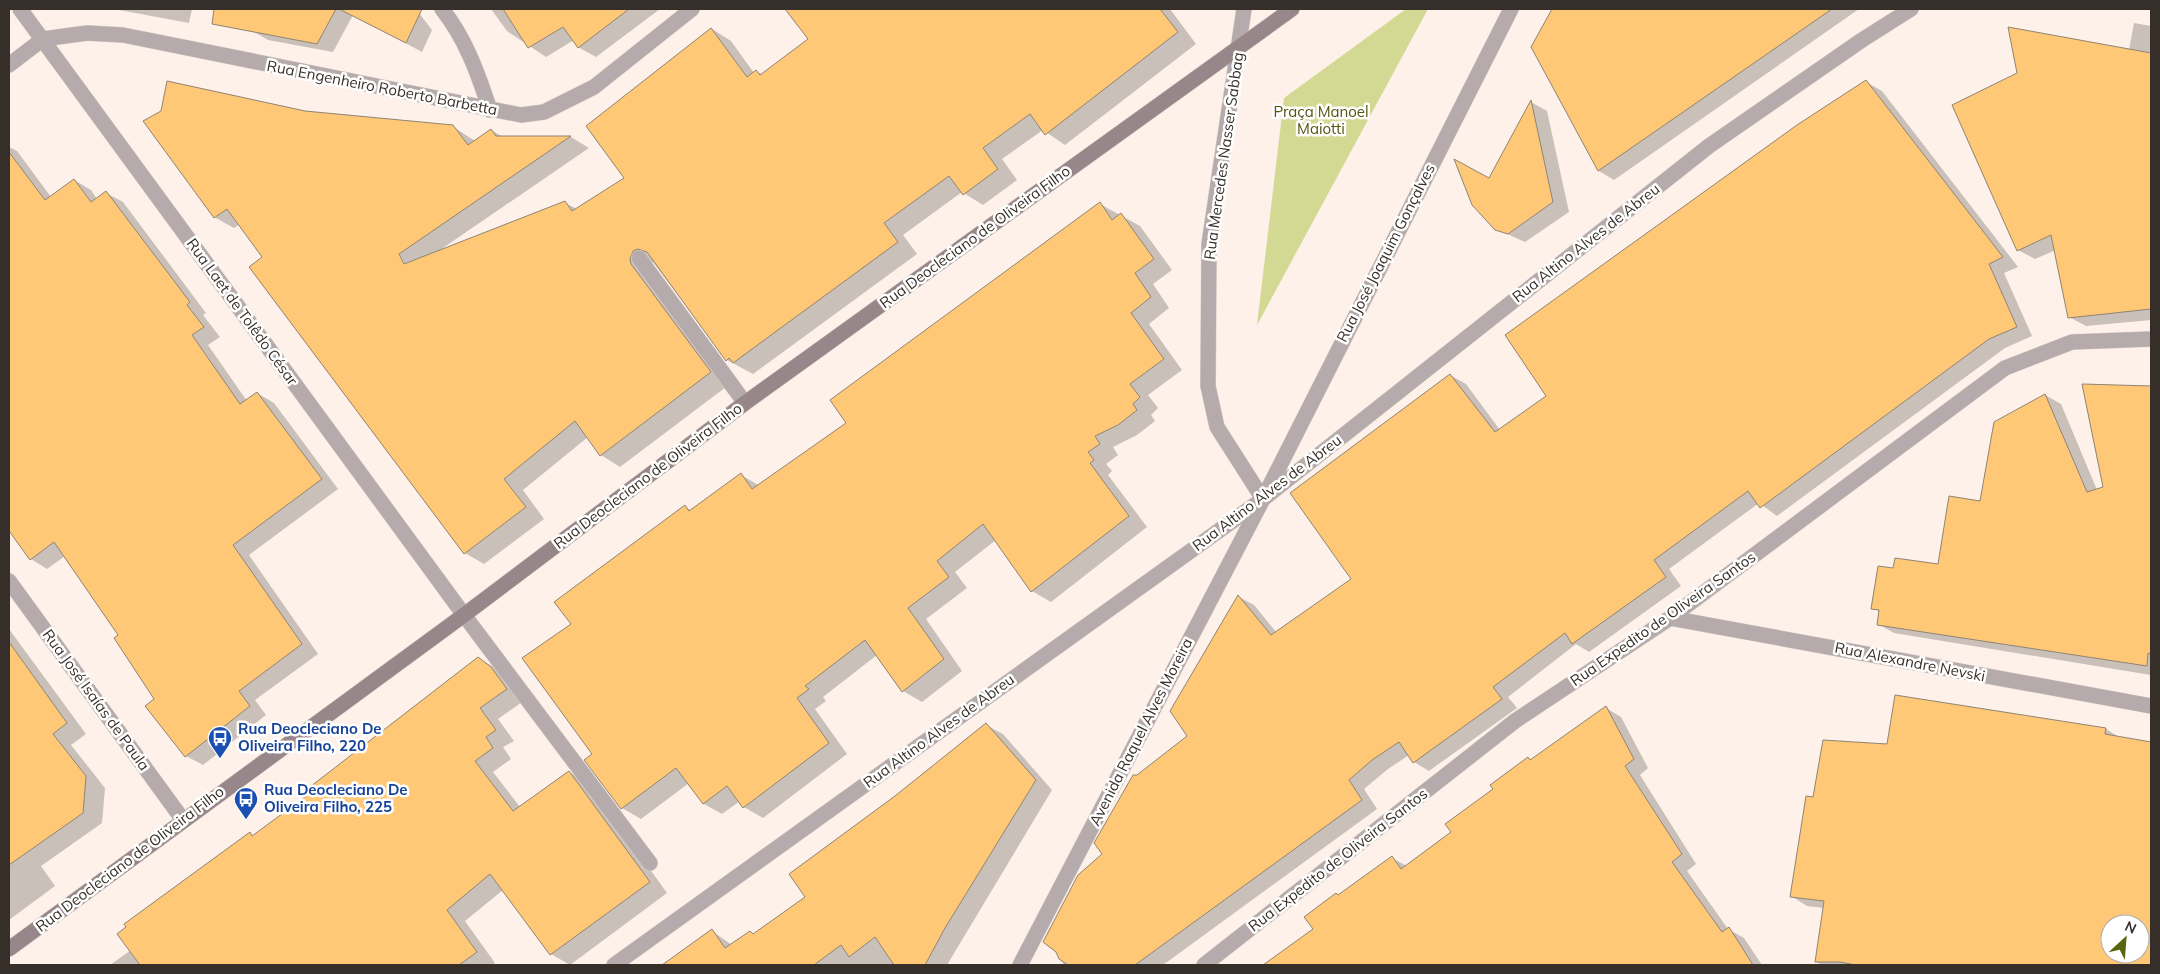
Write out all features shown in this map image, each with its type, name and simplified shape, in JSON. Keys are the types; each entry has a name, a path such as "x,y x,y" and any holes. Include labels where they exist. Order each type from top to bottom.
{"street":[{"name":"Rua Laet de Tolêdo César","path":"20,9 464,615 650,863"},
{"path":"442,9 454,24 473,61 490,110"},
{"name":"Rua Engenheiro Roberto Barbetta","path":"43,39 87,33 123,35 521,115 544,112 594,87 692,9"},
{"name":"Rua Mercedes Nasser Sabbag","path":"1244,9 1209,244 1208,386 1218,427 1263,499"},
{"name":"Rua Deocleciano de Oliveira Filho","path":"9,949 464,615 746,404 1292,9"},
{"name":"Rua José Joaquim Gonçalves","path":"1263,499 1511,9"},
{"name":"Rua Altino Alves de Abreu","path":"614,965 1263,499 1709,146 1862,40 1911,9"},
{"path":"9,65 43,39"},
{"path":"639,258 746,404"},
{"name":"Rua Expedito de Oliveira Santos","path":"1204,965 1516,721 1670,618 2005,368 2072,342 2151,340"},
{"name":"Avenida Raquel Alves Moreira","path":"1020,965 1263,499"},
{"name":"Rua José Isaías de Paula","path":"9,581 183,820"},
{"name":"Rua Alexandre Nevski","path":"1670,618 2151,706"}],"green space":[{"name":"Praça Manoel Maiotti","path":"1406,9 1428,9 1257,325 1284,98"}],"building":[{"path":"214,9 336,9 317,44 212,24"},
{"path":"339,9 422,9 406,43"},
{"path":"503,9 629,9 578,48 563,27 528,48"},
{"path":"785,9 1160,9 1178,32 1045,135 1030,114 983,148 998,169 963,195 949,176 884,223 898,242 733,363 729,358 726,361 647,252 638,249 633,251 630,259 631,264 711,372 600,456 575,421 504,479 526,507 464,554 249,267 262,257 227,209 214,218 143,121 161,111 167,81 305,111 453,125 468,145 491,129 496,136 571,136 399,254 404,264 565,201 572,211 624,178 586,126 711,28 747,77 756,70 760,75 808,39"},
{"path":"1552,9 1832,9 1598,171 1531,47"},
{"path":"2008,27 2151,53 2151,309 2068,318 2051,235 2017,251 1952,105 2017,73"},
{"path":"1866,80 2003,257 1989,264 2017,327 1989,339 1760,508 1748,491 1654,560 1666,577 1572,644 1565,633 1493,687 1502,699 1413,763 1399,742 1372,760 1349,780 1362,800 1135,965 1068,965 1059,959 1056,952 1043,942 1078,875 1102,854 1094,843 1133,775 1137,775 1187,736 1170,711 1238,595 1271,635 1351,579 1290,493 1450,374 1495,432 1546,396 1505,335 1797,125"},
{"path":"1531,100 1553,202 1508,234 1495,230 1472,205 1454,159 1489,178"},
{"path":"9,152 45,200 74,179 91,202 106,191 190,302 187,305 204,327 192,335 240,404 257,392 322,479 233,545 302,644 239,691 250,706 185,757 145,706 154,699 114,638 118,635 54,542 30,560 9,531"},
{"path":"1100,202 1112,220 1121,213 1154,259 1135,273 1151,297 1131,313 1164,359 1130,384 1140,397 1133,404 1137,410 1118,425 1095,436 1100,444 1088,452 1094,460 1090,463 1129,516 1031,592 983,524 937,561 949,577 908,608 944,659 902,692 865,640 805,686 809,689 797,698 829,743 743,808 727,786 703,804 676,768 621,809 584,760 592,754 522,658 571,624 554,602 685,505 689,511 741,473 752,489 846,423 830,400"},
{"path":"2082,384 2151,386 2151,654 2148,653 2147,666 1877,625 1879,610 1871,609 1878,566 1893,568 1895,558 1938,564 1949,496 1980,501 1994,422 2045,394 2087,492 2103,487"},
{"path":"9,642 67,723 53,734 86,776 83,813 9,865"},
{"path":"478,657 491,667 507,689 480,708 496,730 486,737 493,748 475,761 513,811 569,771 650,882 550,955 490,874 447,910 477,952 459,965 140,965 117,934 126,927 124,924 250,832 252,836 309,794 306,790"},
{"path":"1895,695 2106,728 2105,734 2151,742 2151,965 1856,965 1840,962 1815,962 1824,901 1790,897 1806,796 1813,797 1823,740 1887,744"},
{"path":"1606,706 1634,759 1625,766 1682,854 1672,862 1722,932 1729,927 1753,965 1263,965 1313,929 1304,917 1392,856 1401,869 1451,832 1445,824 1493,789 1490,785 1528,757 1530,760"},
{"path":"986,723 1036,780 945,928 925,965 894,965 875,937 849,957 841,945 814,965 662,965 712,929 725,948 750,931 753,934 805,897 789,874 895,796"}],"place":[{"name":"Rua Deocleciano De Oliveira Filho, 220","path":"220,759"},
{"name":"Rua Deocleciano De Oliveira Filho, 225","path":"246,820"}]}
